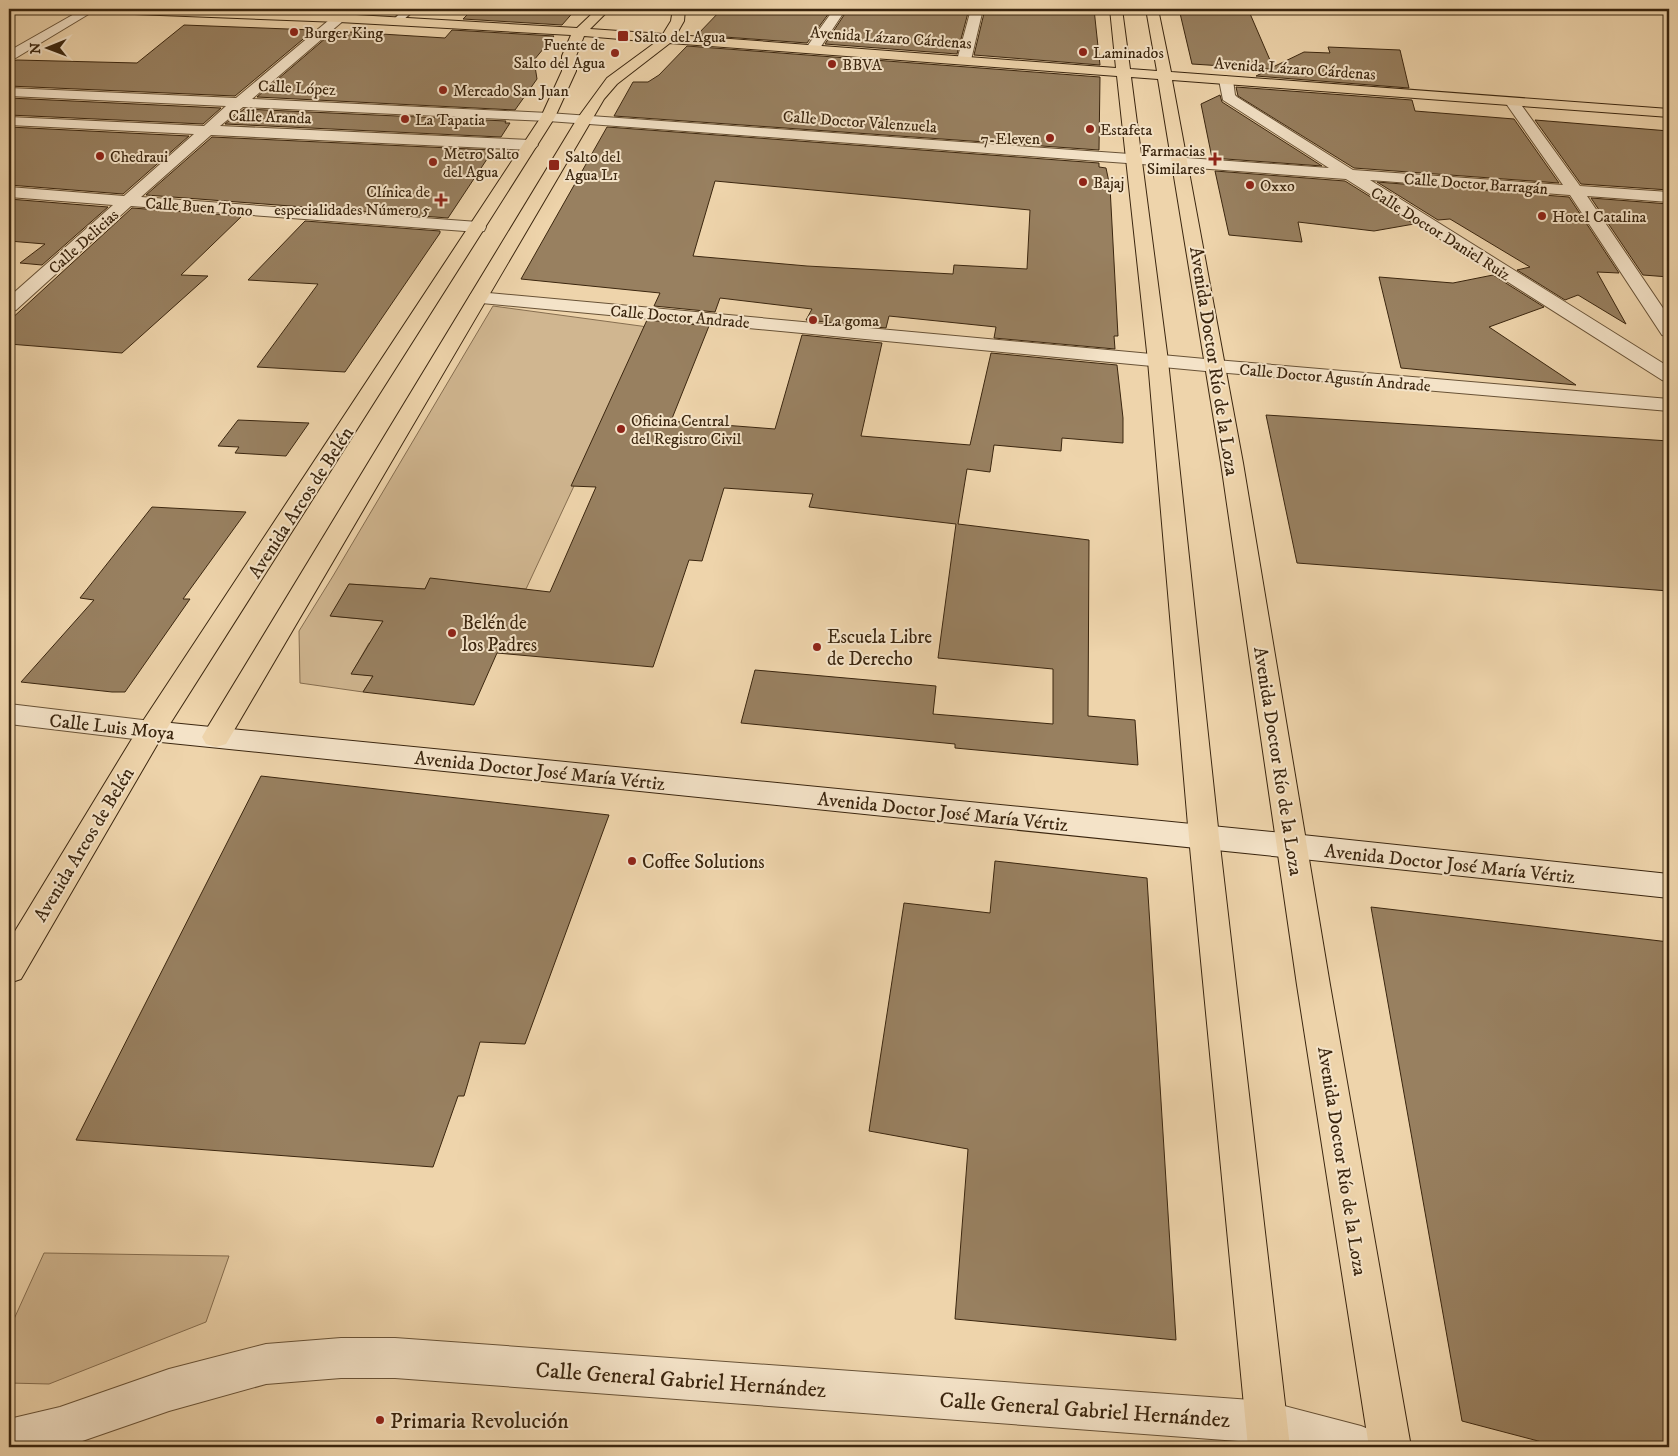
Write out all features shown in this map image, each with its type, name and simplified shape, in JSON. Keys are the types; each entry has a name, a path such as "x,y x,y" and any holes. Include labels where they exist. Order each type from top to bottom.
{"main road":[{"name":"Avenida Lázaro Cárdenas","path":"109,9 339,18 580,32 1669,113"},
{"path":"580,32 604,9"},
{"path":"216,737 584,119 610,83 667,38 677,20 679,9"},
{"path":"1116,9 1158,361 1204,837 1267,1435"},
{"name":"Avenida Doctor Río de la Loza","path":"1152,9 1182,162 1216,366 1303,916 1390,1447"},
{"name":"Avenida Arcos de Belén","path":"9,969 151,731 548,117 566,79 573,45 580,32"}],"street":[{"path":"9,56 91,9"},
{"path":"397,21 410,9"},
{"path":"814,48 840,9"},
{"path":"964,60 978,9"},
{"name":"Calle Delicias","path":"9,306 206,131 339,18"},
{"name":"Calle Doctor Daniel Ruiz","path":"1226,80 1228,97 1669,376"},
{"name":"Calle López","path":"9,92 584,119"},
{"path":"1512,102 1575,190 1669,331"},
{"name":"Calle Doctor Valenzuela","path":"584,119 1134,158"},
{"name":"Calle Aranda","path":"9,121 530,145"},
{"name":"Calle Doctor Barragán","path":"1134,158 1669,197"},
{"name":"Calle Buen Tono","path":"9,192 478,227"},
{"name":"Calle Doctor Andrade","path":"478,298 882,335"},
{"name":"Calle Doctor Agustín Andrade","path":"882,335 1669,405"},
{"name":"Calle Luis Moya","path":"9,714 216,737"},
{"name":"Avenida Doctor José María Vértiz","path":"216,737 1669,886"},
{"name":"Calle General Gabriel Hernández","path":"9,1440 60,1428 169,1390 266,1364 341,1358 414,1359 1267,1435 1361,1447"}],"shaded area":[{"path":"493,306 648,327 526,589 430,579 425,589 349,584 331,616 404,623 390,644 369,643 352,673 373,676 363,692 300,683 299,631"},
{"path":"44,1253 229,1256 206,1322 49,1384 9,1383 9,1330"}],"building":[{"path":"473,9 576,9 562,25 463,19"},
{"path":"722,9 832,9 807,43 697,35"},
{"path":"848,9 969,9 957,54 825,44"},
{"path":"985,9 1094,9 1100,65 974,55"},
{"path":"1179,9 1248,9 1273,67 1304,52 1330,53 1328,47 1400,50 1409,88 1256,76 1270,69 1192,64"},
{"path":"184,25 314,30 235,96 9,86 9,62 17,60 137,63"},
{"path":"452,30 554,36 534,60 537,79 515,110 257,97 334,31 445,38"},
{"path":"687,46 1100,77 1099,150 614,116 633,82 648,82 659,75"},
{"path":"1236,87 1412,100 1415,111 1514,119 1559,183 1354,168 1238,96"},
{"path":"1220,95 1222,102 1322,166 1212,158 1201,104"},
{"path":"9,98 221,108 203,124 9,115"},
{"path":"244,109 506,121 505,123 510,123 501,137 225,124"},
{"path":"1535,120 1669,131 1669,190 1581,184"},
{"path":"9,127 189,136 123,194 9,185"},
{"path":"607,127 1099,163 1099,167 1106,168 1110,187 1118,336 1114,336 1115,349 994,338 996,327 889,316 886,328 806,320 812,309 720,298 715,312 654,306 660,293 521,279","holes":["715,181 1030,210 1027,269 954,265 953,274 807,266 693,256"]},
{"path":"212,137 493,150 448,218 146,195"},
{"path":"1215,171 1345,181 1414,224 1374,231 1298,222 1302,242 1229,235"},
{"path":"1377,182 1569,197 1619,273 1597,272 1626,324 1578,295 1565,300 1517,270 1530,267 1450,219 1438,220"},
{"path":"1591,198 1669,204 1669,277 1643,275"},
{"path":"9,199 108,207 42,265 20,263 45,244 9,241"},
{"path":"132,208 242,216 181,275 208,276 122,353 9,344 9,321"},
{"path":"305,221 440,231 345,372 257,367 318,284 248,280"},
{"path":"1493,275 1544,307 1489,327 1576,385 1401,368 1379,277 1453,283"},
{"path":"647,320 709,326 671,421 775,429 802,335 882,343 861,436 970,445 991,353 1117,365 1123,418 1123,443 1062,438 1061,451 994,445 990,472 967,469 958,524 1089,540 1088,716 1135,720 1138,765 955,748 955,744 741,723 755,670 936,686 933,714 1053,724 1053,669 938,658 956,524 809,507 813,494 724,488 702,561 689,560 653,667 497,653 474,705 363,692 373,676 351,674 383,621 330,616 349,584 425,589 430,578 550,592 596,487 571,486"},
{"path":"1266,415 1669,441 1669,591 1297,563"},
{"path":"238,420 309,423 286,456 235,453 239,447 218,446"},
{"path":"152,507 246,512 183,599 190,599 125,692 21,682 94,600 80,598"},
{"path":"261,776 609,815 525,1044 480,1042 464,1096 458,1096 433,1167 76,1140"},
{"path":"995,861 1147,878 1176,1340 955,1319 968,1149 869,1131 904,903 990,913"},
{"path":"1371,907 1669,942 1669,1447 1561,1447 1462,1421"}],"place":[{"name":"Burger King","path":"294,32"},
{"name":"Salto del Agua","path":"623,36"},
{"name":"Laminados","path":"1083,52"},
{"name":"Fuente de Salto del Agua","path":"615,53"},
{"name":"BBVA","path":"832,64"},
{"name":"Mercado San Juan","path":"443,90"},
{"name":"La Tapatia","path":"405,119"},
{"name":"Estafeta","path":"1090,129"},
{"name":"7-Eleven","path":"1050,138"},
{"name":"Chedraui","path":"100,156"},
{"name":"Farmacias Similares","path":"1215,159"},
{"name":"Metro Salto del Agua","path":"433,162"},
{"name":"Salto del Agua L1","path":"554,165"},
{"name":"Bajaj","path":"1083,182"},
{"name":"Oxxo","path":"1250,185"},
{"name":"Clínica de especialidades Número 5","path":"441,200"},
{"name":"Hotel Catalina","path":"1542,216"},
{"name":"La goma","path":"813,320"},
{"name":"Oficina Central del Registro Civil","path":"621,429"},
{"name":"Belén de los Padres","path":"452,633"},
{"name":"Escuela Libre de Derecho","path":"817,647"},
{"name":"Coffee Solutions","path":"632,861"},
{"name":"Primaria Revolución","path":"380,1420"}]}
